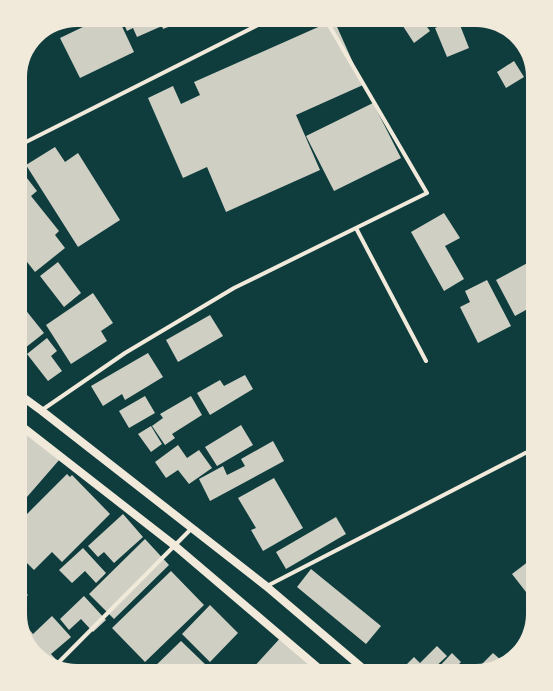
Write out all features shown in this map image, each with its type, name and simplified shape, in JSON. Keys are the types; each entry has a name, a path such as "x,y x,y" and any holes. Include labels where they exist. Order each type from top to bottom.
{"main road":[{"path":"27,400 266,586 358,664"},
{"path":"27,430 174,545 314,664"}],"street":[{"path":"27,141 254,27"},
{"path":"42,411 126,353 234,288 427,193 330,27"},
{"path":"356,228 426,361"},
{"path":"266,586 526,453"},
{"path":"60,661 192,528"}],"building":[{"path":"83,27 122,27 134,52 80,78 60,38"},
{"path":"125,27 160,27 137,37 133,28 127,31"},
{"path":"318,27 337,27 363,85 296,115 320,170 226,212 207,167 183,178 148,98 173,86 181,104 200,95 194,82"},
{"path":"404,27 427,27 430,31 414,43"},
{"path":"461,27 469,48 447,57 435,28"},
{"path":"514,61 524,77 506,88 497,72"},
{"path":"373,103 401,158 334,191 306,136"},
{"path":"55,147 65,162 78,153 120,220 78,247 27,164"},
{"path":"27,178 37,191 31,196 59,231 55,235 65,248 35,272 27,262"},
{"path":"444,213 460,238 445,246 464,279 444,291 411,232"},
{"path":"58,262 81,293 64,307 40,276"},
{"path":"526,264 526,310 515,316 496,280"},
{"path":"487,280 511,326 478,343 460,307 470,302 465,291"},
{"path":"93,293 113,323 101,331 107,341 71,364 46,325"},
{"path":"27,312 44,333 27,346"},
{"path":"210,315 223,336 178,362 166,340"},
{"path":"47,338 57,351 51,356 62,371 48,381 27,354"},
{"path":"148,353 163,377 125,400 122,394 103,406 91,386"},
{"path":"245,375 253,389 210,415 197,393 220,380 224,386"},
{"path":"145,396 155,413 129,428 119,411"},
{"path":"191,396 202,415 172,434 175,438 165,445 152,426 163,418 160,414"},
{"path":"241,425 253,445 217,466 205,447"},
{"path":"151,426 162,444 151,452 138,434"},
{"path":"27,430 60,459 27,497"},
{"path":"273,441 284,461 210,501 199,479 223,466 227,475 245,466 241,459"},
{"path":"178,445 187,458 199,450 212,468 189,484 178,470 166,478 155,462"},
{"path":"67,474 70,477 72,475 110,514 62,562 52,552 34,570 27,563 27,514"},
{"path":"274,478 303,528 263,551 251,530 256,528 238,498"},
{"path":"123,514 143,537 114,563 104,552 98,557 88,546"},
{"path":"336,517 346,534 286,569 276,552"},
{"path":"145,539 169,565 114,619 89,594"},
{"path":"83,548 106,573 96,583 85,571 72,583 59,570"},
{"path":"526,563 526,592 512,574"},
{"path":"311,569 381,626 366,644 297,587"},
{"path":"171,571 204,605 145,662 112,628"},
{"path":"84,596 106,620 93,632 81,619 69,630 60,619"},
{"path":"210,605 238,633 210,662 182,634"},
{"path":"52,616 71,637 51,654 56,659 49,656 39,647 30,631 33,634"},
{"path":"283,635 315,664 256,664"},
{"path":"181,641 205,664 157,664"},
{"path":"437,646 447,656 438,664 407,664 414,657 420,663"},
{"path":"452,653 461,662 459,664 442,664"},
{"path":"493,653 499,658 486,663 483,663"}]}
